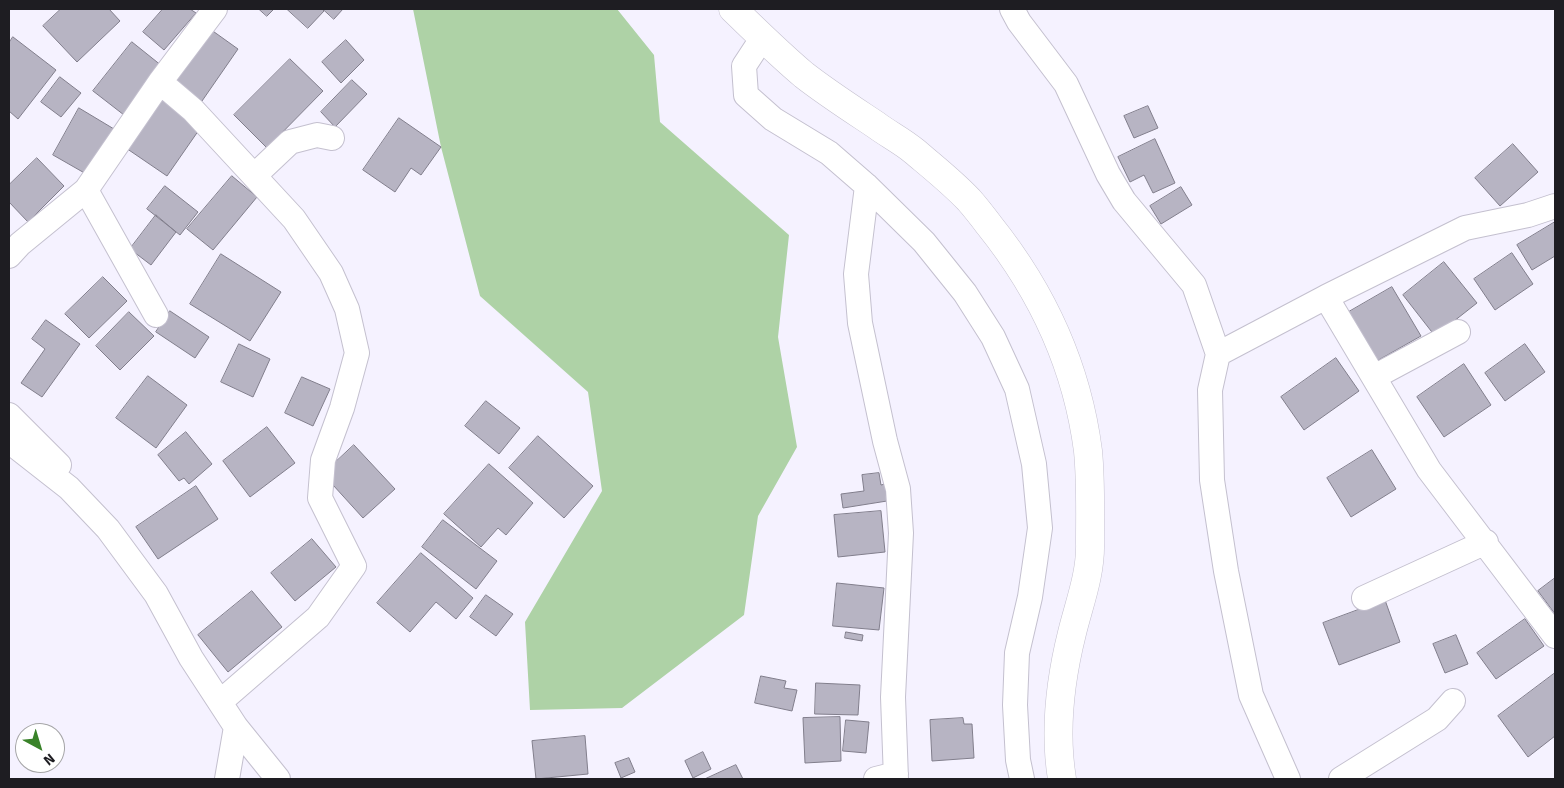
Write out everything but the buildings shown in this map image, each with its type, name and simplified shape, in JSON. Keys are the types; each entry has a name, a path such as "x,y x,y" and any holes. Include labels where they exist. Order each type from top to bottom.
{"street":[{"path":"9,256 20,244 86,190 160,82 215,9"},
{"path":"733,9 804,75 912,149 970,201 1003,242 1029,280 1066,358 1088,451 1090,552 1083,594 1061,687 1058,722 1062,779"},
{"path":"1012,9 1066,84 1108,174 1124,201 1194,286 1218,354 1210,390 1212,480 1226,571 1251,695 1288,779"},
{"path":"763,37 744,66 746,95 773,119 829,153 867,186 924,242 965,293 993,337 1017,389 1034,464 1040,528 1030,597 1017,653 1015,706 1018,760 1022,779"},
{"path":"160,82 193,110 294,219 331,273 347,309 357,354 342,408 322,460 320,498 354,566 318,617 220,702"},
{"path":"254,176 290,142 318,135 332,138"},
{"path":"867,186 856,274 860,323 885,441 898,489 901,533 889,777"},
{"path":"86,190 156,315"},
{"path":"1218,354 1326,297 1465,228 1528,215 1555,206"},
{"path":"1326,297 1430,470 1555,636"},
{"path":"1374,377 1458,332"},
{"path":"9,415 60,466 69,488"},
{"path":"9,441 69,488 108,529 156,594 191,658 236,727 278,779"},
{"path":"1364,598 1486,542"},
{"path":"1341,779 1437,719 1453,701"},
{"path":"227,779 236,727"}],"green space":[{"path":"413,9 617,9 654,55 660,122 789,235 778,337 797,447 758,516 744,615 622,708 530,710 525,622 602,491 588,392 480,296 441,147"}]}
